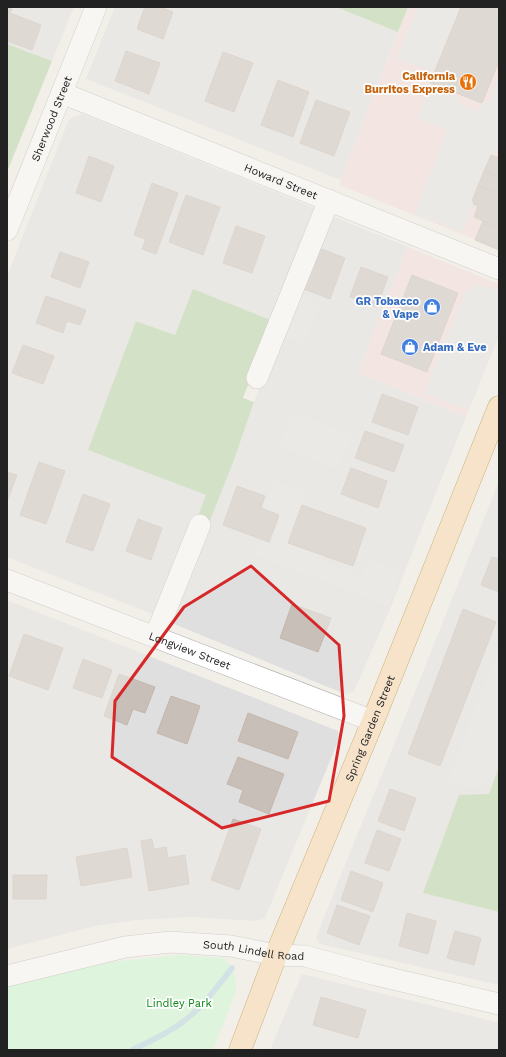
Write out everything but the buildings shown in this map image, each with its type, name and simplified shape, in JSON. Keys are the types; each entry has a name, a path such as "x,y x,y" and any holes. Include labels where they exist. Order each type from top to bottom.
{"main road":[{"name":"Spring Garden Street","path":"240,1050 276,955 373,721 499,407"}],"street":[{"name":"Sherwood Street","path":"7,230 96,7"},
{"name":"Howard Street","path":"62,93 499,269"},
{"path":"257,378 329,200"},
{"path":"155,637 200,525"},
{"name":"Longview Street","path":"7,580 373,721"},
{"name":"South Lindell Road","path":"7,976 125,947 170,942 231,946 276,955 305,956 372,974 499,1004"}],"highlighted area":[{"path":"251,566 339,645 344,716 329,801 222,828 112,757 115,701 184,607"}],"shaded area":[{"path":"7,7 74,7 52,61 7,44"},
{"path":"115,7 336,7 398,32 341,180 86,79"},
{"path":"408,7 499,7 499,249 339,185"},
{"path":"418,7 460,7 433,72 397,58"},
{"path":"499,77 499,149 495,148 463,232 414,214 447,131 417,117 429,87 460,99 458,104 478,112 480,105 490,101"},
{"path":"82,114 317,209 273,321 175,335 137,321 88,450 206,495 157,616 7,557 7,276 69,119"},
{"path":"327,214 408,247 358,373 466,417 388,614 354,691 345,694 169,622 234,460 254,402"},
{"path":"408,247 499,284 499,336 466,417 358,373"},
{"path":"480,284 499,292 499,334 469,410 424,393 466,291"},
{"path":"288,290 321,303 304,344 272,331"},
{"path":"293,412 352,435 338,470 279,447"},
{"path":"273,480 306,492 289,537 325,554 326,562 361,575 368,558 400,571 396,581 398,587 389,607 255,555 260,540 271,544 282,513 264,506"},
{"path":"499,481 499,767 489,794 424,893 499,912 499,985 320,944 316,938"},
{"path":"7,600 338,731 339,739 265,918 256,921 191,917 135,920 95,926 7,949"},
{"path":"499,646 499,763 490,786 467,788 447,781"},
{"path":"302,974 499,1023 499,1050 270,1050"}],"green space":[{"path":"336,7 408,7 398,32"},
{"path":"7,44 52,61 7,172"},
{"path":"193,289 273,321 243,398 254,402 234,460 209,523 197,518 206,495 88,450 136,321 175,335"},
{"path":"499,767 499,912 423,893 459,795 489,794"},
{"name":"Lindley Park","path":"181,955 225,958 232,968 235,976 236,991 213,1050 7,1050 7,985 100,963"}],"waterway":[{"path":"132,1050 165,1033 191,1015 210,996 232,968"}],"place":[{"name":"California Burritos Express","path":"468,82"},
{"name":"GR Tobacco & Vape","path":"432,307"},
{"name":"Adam & Eve","path":"410,347"}]}
